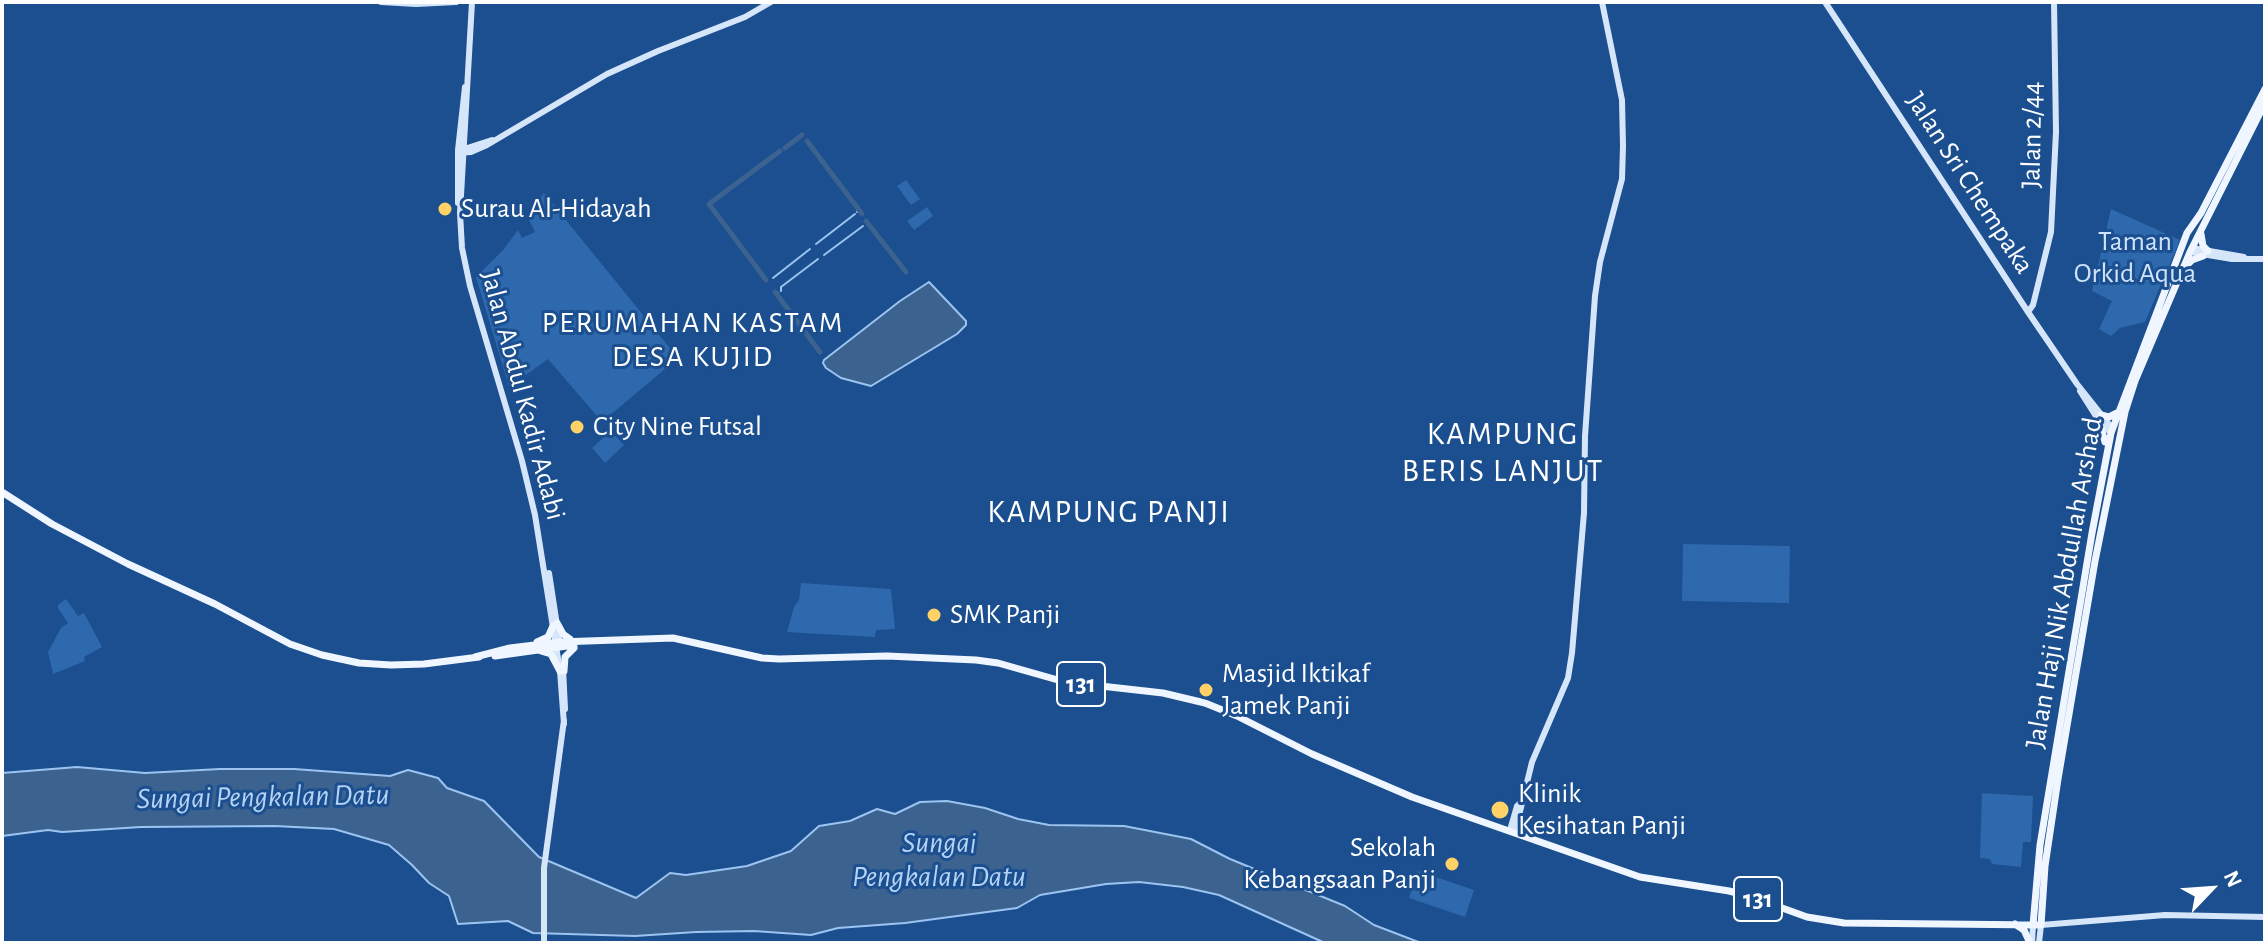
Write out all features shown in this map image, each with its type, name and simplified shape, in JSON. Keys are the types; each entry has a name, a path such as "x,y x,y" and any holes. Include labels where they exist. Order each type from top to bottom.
{"main road":[{"path":"381,2 456,2"},
{"name":"Jalan Abdul Kadir Adabi","path":"472,2 467,79 463,94 461,241 466,273 522,461 541,542 562,671 564,724 546,848 544,943"},
{"path":"461,152 487,145 607,74 745,17 771,2"},
{"path":"1512,831 1517,806 1521,802 1537,748 1570,669 1584,513 1585,436 1595,296 1600,262 1622,179 1622,100 1602,2"},
{"name":"Jalan Sri Chempaka","path":"1825,2 2028,312 2112,431"},
{"name":"Jalan 2/44","path":"2028,312 2033,305 2051,232 2056,132 2054,2"},
{"name":"Jalan Haji Nik Abdullah Arshad","path":"2037,925 2058,779 2121,413 2187,233 2201,213 2265,89"},
{"name":"Jalan Haji Nik Abdullah Arshad","path":"2121,413 2190,250 2265,103"},
{"path":"2190,250 2189,240 2201,213"},
{"path":"2203,228 2201,238 2206,254"},
{"path":"2190,250 2265,259"},
{"path":"2172,275 2182,256 2190,250"},
{"path":"2182,270 2192,260 2206,254"},
{"path":"2105,461 2105,436 2100,418 2121,413"},
{"path":"2112,473 2112,431 2121,413"},
{"name":"Jalan Haji Nik Abdullah Arshad","path":"2037,925 2040,845 2112,431"},
{"name":"131","path":"2,492 52,524 290,644 359,663 424,664 578,642 640,639 685,639 762,658 887,656 976,660 1013,666 1065,682 1185,697 1226,711 1312,754 1412,797 1640,877 1739,893 1807,917 1856,924 2037,925"},
{"path":"529,648 548,637 555,625 567,638 578,642 567,652 562,671"},
{"path":"529,648 551,654 562,671"},
{"path":"2037,925 2165,915 2265,917"},
{"path":"2015,924 2027,934 2031,943"},
{"path":"2040,943 2046,931 2059,924"},
{"path":"2031,943 2037,925"},
{"path":"2037,925 2040,943"}],"green space":[{"path":"906,180 920,199 911,205 897,186"},
{"path":"544,193 678,358 602,422 548,359 509,387 476,277 518,230 522,238 535,232 527,216"},
{"path":"927,207 933,216 914,230 907,221"},
{"name":"Taman Orkid Aqua","path":"2111,209 2180,240 2145,322 2120,328 2111,336 2099,329 2112,301 2092,291"},
{"path":"611,431 624,445 605,463 592,448"},
{"path":"1683,544 1790,546 1789,603 1682,601"},
{"path":"801,583 891,589 895,629 876,630 875,637 787,632 799,600"},
{"path":"66,599 78,616 84,613 102,647 84,657 85,661 53,674 48,652 61,628 68,623 58,608"},
{"path":"1982,793 2033,796 2031,842 2023,842 2021,867 1992,864 1990,859 1980,858"},
{"path":"1418,871 1474,890 1465,917 1409,898"}],"water":[{"path":"929,282 966,321 957,334 871,386 841,378 826,368 824,360"},
{"name":"Sungai Pengkalan Datu","path":"77,767 145,773 294,769 390,776 408,770 438,778 447,788 484,801 539,857 636,898 670,873 686,875 747,866 791,851 819,826 850,821 877,809 895,814 920,802 947,801 1049,825 1124,826 1191,839 1230,859 1345,906 1374,925 1421,943 1325,943 1219,895 1139,882 1040,895 1017,908 905,923 838,928 811,935 754,931 635,936 533,933 508,921 458,924 449,896 429,883 389,845 334,829 141,827 62,832 48,830 2,836 2,773"}],"waterway":[{"path":"785,148 802,135"},
{"path":"807,141 862,214"},
{"path":"766,280 709,204 780,151"},
{"path":"816,244 855,214"},
{"path":"866,221 906,272"},
{"path":"824,255 863,226"},
{"path":"773,278 810,249"},
{"path":"781,291 781,287 818,259"},
{"path":"775,292 820,352"}],"place":[{"name":"Surau Al-Hidayah","path":"445,209"},
{"name":"City Nine Futsal","path":"577,427"},
{"name":"SMK Panji","path":"934,615"},
{"name":"Masjid Iktikaf Jamek Panji","path":"1206,690"},
{"name":"Klinik Kesihatan Panji","path":"1500,810"},
{"name":"Sekolah Kebangsaan Panji","path":"1452,864"}],"district":[{"name":"PERUMAHAN KASTAM DESA KUJID","path":"693,340"},
{"name":"KAMPUNG BERIS LANJUT","path":"1503,452"},
{"name":"KAMPUNG PANJI","path":"1109,512"}]}
